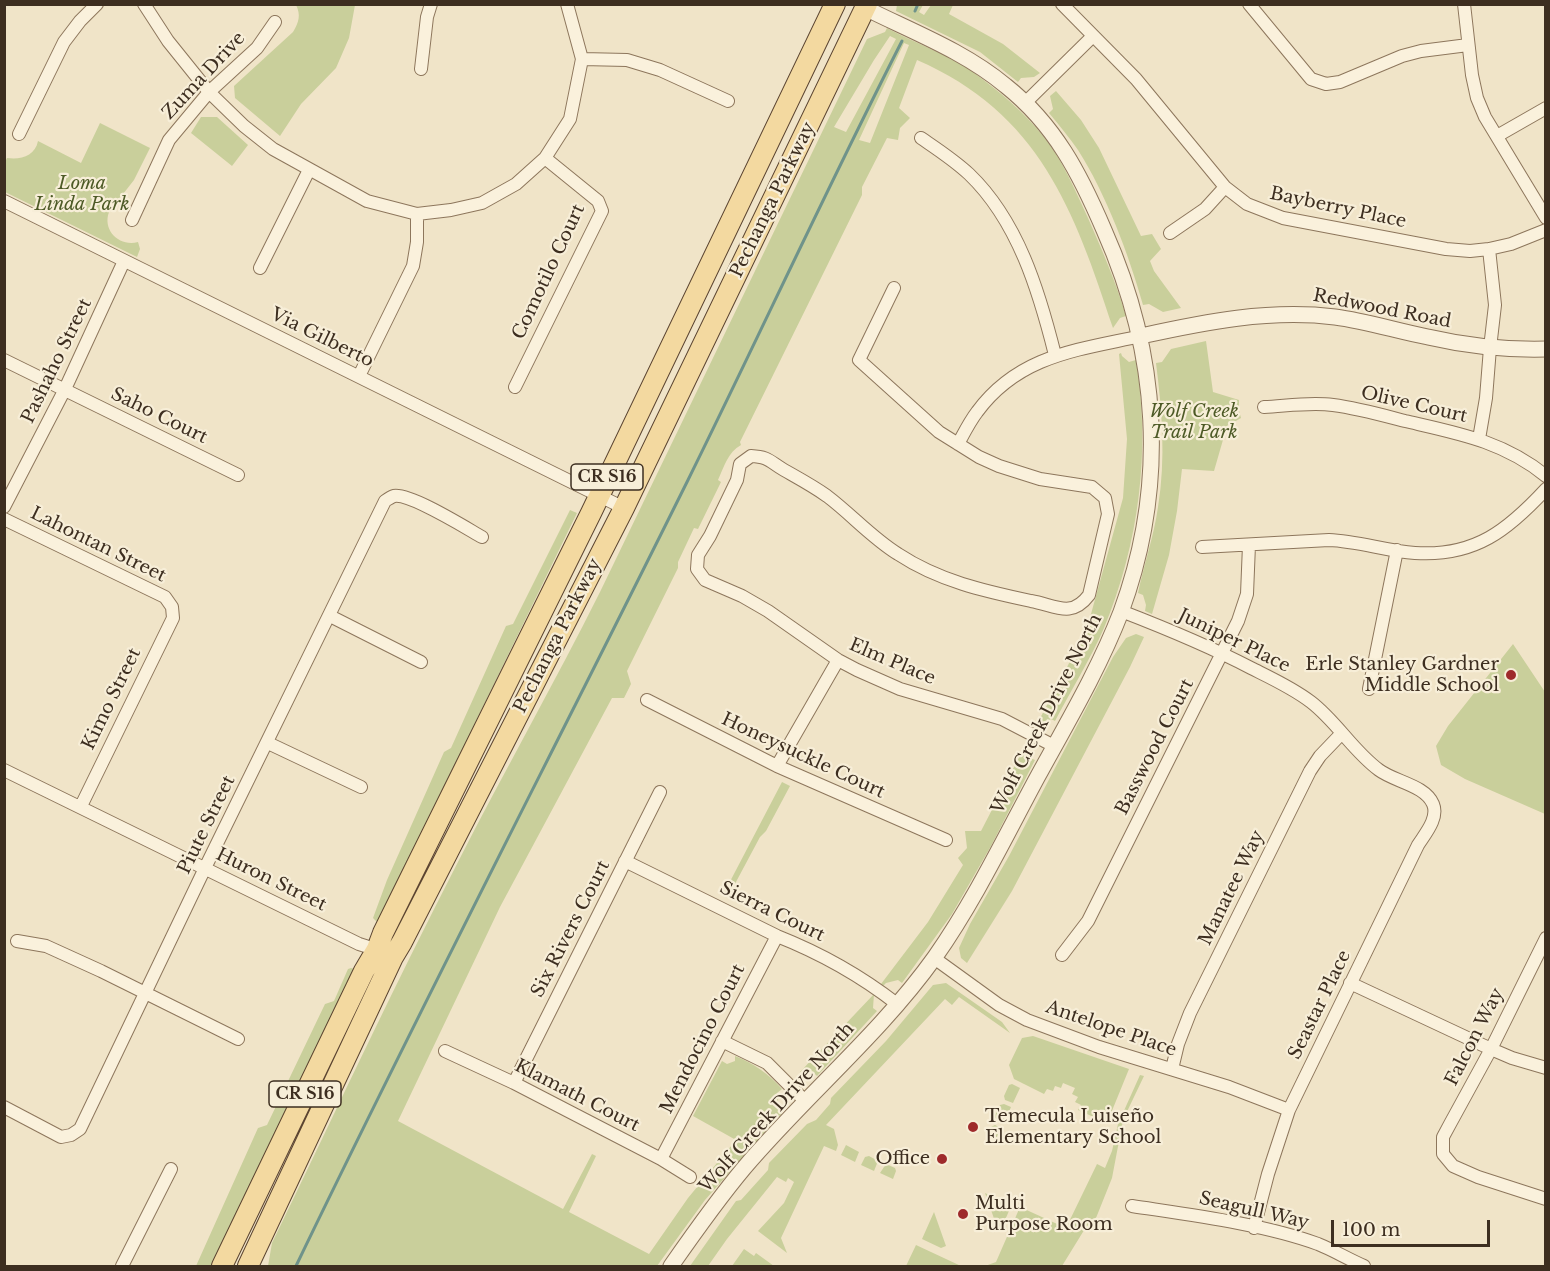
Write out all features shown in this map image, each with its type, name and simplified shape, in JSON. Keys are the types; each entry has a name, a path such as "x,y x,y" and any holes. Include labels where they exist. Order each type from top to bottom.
{"main road":[{"name":"Pechanga Parkway","path":"248,1266 385,953 382,933 599,494 835,4"},
{"name":"Pechanga Parkway","path":"222,1266 364,971 402,942 624,508 863,6"}],"street":[{"path":"19,134 64,42 97,4"},
{"path":"144,4 168,42 209,92 244,126 266,143 309,170 368,201 417,214 482,203 516,184 545,158 570,119 582,59 567,4"},
{"path":"421,69 427,17 431,4"},
{"name":"Bayberry Place","path":"1062,4 1143,87 1225,188 1247,204 1284,218 1446,249 1490,249 1511,244 1545,230"},
{"path":"1249,4 1311,79 1326,84 1340,82 1402,56 1421,51 1468,45"},
{"path":"1464,4 1472,75 1485,117 1545,218"},
{"name":"Wolf Creek Drive North","path":"671,1266 745,1167 897,1004 934,958 990,868 1108,643 1121,611 1141,543 1151,465 1150,394 1141,336 1128,290 1112,247 1077,171 1058,140 1025,103 986,70 957,52 863,6"},
{"name":"Zuma Drive","path":"132,220 169,140 209,92 257,48 275,22"},
{"path":"1025,103 1093,36"},
{"path":"582,59 627,60 660,70 728,100"},
{"path":"1497,136 1545,108"},
{"path":"921,138 969,174 998,208 1031,276 1055,355"},
{"name":"Comotilo Court","path":"515,387 602,211 598,201 545,158"},
{"path":"260,268 309,170"},
{"path":"1170,233 1205,209 1225,188"},
{"name":"Via Gilberto","path":"4,201 624,508"},
{"path":"359,376 413,266 417,242 417,214"},
{"path":"1479,439 1486,398 1495,305 1490,249"},
{"name":"Pashaho Street","path":"4,507 64,389 124,261"},
{"path":"894,288 859,360 939,432 958,444 976,413 997,389 1031,365 1055,355 1141,336"},
{"name":"Redwood Road","path":"1141,336 1204,322 1266,314 1301,314 1336,317 1429,338 1490,348 1545,349"},
{"name":"Saho Court","path":"4,360 238,475"},
{"name":"Olive Court","path":"1264,407 1332,405 1479,439 1506,449 1530,463 1545,476"},
{"name":"Elm Place","path":"958,444 999,466 1040,479 1092,487 1105,498 1108,514 1089,595 1081,605 1064,609 988,592 941,578 918,567 884,545 821,491 765,456 751,456 740,464 736,480 699,555 697,569 705,580 768,610 838,660 900,689 1002,719 1054,746"},
{"path":"1202,547 1329,540 1348,541 1415,553 1438,553 1460,549 1500,532 1520,517 1545,489"},
{"name":"Piute Street","path":"4,1107 61,1137 71,1135 80,1129 385,501 395,496 408,499 482,537"},
{"name":"Lahontan Street","path":"4,519 165,597 172,607"},
{"name":"Basswood Court","path":"1062,955 1088,921 1240,615 1247,594 1249,545"},
{"path":"1369,689 1397,550"},
{"name":"Kimo Street","path":"81,806 173,618 172,607"},
{"name":"Juniper Place","path":"1121,611 1167,628 1222,653 1311,702 1372,765 1386,775 1425,793 1434,805"},
{"path":"330,616 421,662"},
{"path":"777,766 838,660"},
{"name":"Honeysuckle Court","path":"647,700 777,766 946,840"},
{"name":"Manatee Way","path":"1172,1069 1178,1044 1190,1013 1310,771 1320,756 1342,733"},
{"path":"268,743 361,787"},
{"name":"Huron Street","path":"4,770 360,944 385,953"},
{"name":"Six Rivers Court","path":"514,1083 660,792"},
{"name":"Seastar Place","path":"1254,1228 1268,1174 1289,1110 1418,845 1433,822 1434,805"},
{"name":"Sierra Court","path":"625,861 777,936 796,943 864,979 897,1004"},
{"name":"Mendocino Court","path":"661,1159 777,936"},
{"name":"Falcon Way","path":"1545,938 1491,1049 1443,1137 1443,1154 1453,1166 1478,1177 1545,1199"},
{"path":"17,941 46,946 238,1039"},
{"name":"Antelope Place","path":"934,958 999,1005 1028,1020 1099,1047 1172,1069 1289,1110"},
{"path":"1350,983 1491,1049 1545,1068"},
{"path":"722,1041 766,1063 806,1102"},
{"name":"Klamath Court","path":"445,1051 514,1083 661,1159 690,1177"},
{"path":"122,1266 171,1169"},
{"name":"Seagull Way","path":"1132,1206 1291,1235 1320,1245 1364,1266"}],"green space":[{"path":"296,5 355,5 349,38 336,68 301,104 280,136 235,98 234,86 293,32 299,18"},
{"path":"897,5 923,5 919,12 924,15 931,5 953,5 949,14 1003,44 1040,73 1034,77 1021,78 1018,82 980,52 896,11"},
{"path":"887,28 942,54 973,72 1020,110 1044,137 1057,156 1088,218 1109,266 1126,316 1120,318 1113,328 1083,243 1066,205 1046,169 1022,137 994,107 959,82 917,60 899,108 910,118 900,128 898,140 887,138 862,187 862,195 740,442 741,445 727,460 718,480 721,482 698,529 694,528 678,562 678,568 627,671 631,684 624,698 612,698 500,907 398,1121 563,1209 592,1154 596,1156 569,1212 649,1254 688,1198 736,1140 693,1116 722,1061 727,1064 735,1061 735,1056 766,1074 782,1089 777,1093 779,1107 783,1112 705,1200 657,1266 268,1266 272,1243 388,1003 459,860 600,592 867,39 885,32","holes":["890,36 896,39 846,132 834,127","904,43 909,45 870,143 859,140"]},
{"path":"1056,91 1081,120 1099,148 1141,236 1152,234 1161,249 1150,261 1154,271 1181,308 1163,312 1149,304 1143,305 1124,246 1098,186 1078,150 1049,113 1053,109 1050,96"},
{"path":"201,117 217,117 248,145 232,166 191,133"},
{"name":"Loma Linda Park","path":"100,123 150,148 134,180 109,212 107,219 110,231 119,240 138,242 140,249 137,257 5,192 7,158 27,156 34,150 38,141 81,163"},
{"name":"Wolf Creek Trail Park","path":"1206,341 1213,392 1239,400 1241,418 1227,426 1214,471 1182,469 1169,555 1152,614 1145,611 1143,595 1138,593 1156,518 1162,471 1161,417 1156,363 1162,362 1171,349"},
{"path":"1121,353 1129,362 1136,360 1142,428 1139,496 1126,563 1104,628 1087,663 1055,721 1051,719 1039,725 1037,724 1077,648 1091,614 1123,498 1127,439 1119,354"},
{"path":"570,510 577,513 378,923 373,918 387,880 444,752 451,748 506,626 513,624"},
{"path":"1136,634 1144,637 1130,667 1012,891 967,963 961,958 959,948 970,924 1009,856 1113,657 1126,638"},
{"name":"Erle Stanley Gardner Middle School","path":"1513,644 1545,692 1545,814 1465,779 1441,765 1436,746 1448,726"},
{"path":"1026,744 1030,758 1035,760 991,846 952,914 902,983 898,980 883,986 881,984 928,922 963,865 958,858 967,848 965,831 981,831"},
{"path":"782,782 790,786 729,895 724,893"},
{"path":"348,969 356,969 213,1266 196,1266 258,1128 267,1125 325,1004 334,1001"},
{"path":"946,983 1002,1022 1010,1033 959,997 952,1005 945,999 826,1125 834,1129 838,1145 836,1151 824,1146 781,1238 787,1253 758,1231 784,1203 794,1182 788,1178 786,1182 777,1177 708,1266 690,1266 736,1201 741,1200 768,1170 769,1163 807,1124 816,1120 830,1104 831,1098 886,1041 933,985"},
{"path":"874,994 873,1008 877,1011 817,1076 812,1071 800,1072"},
{"path":"1033,1036 1129,1069 1107,1123 1078,1110 1081,1105 1075,1102 1078,1097 1072,1094 1075,1088 1063,1083 1061,1088 1055,1086 1053,1091 1047,1089 1044,1094 1014,1079 1009,1065 1022,1038"},
{"path":"1140,1075 1144,1076 1123,1120 1112,1178 1096,1218 1086,1227 1062,1266 985,1266 996,1262 1020,1207 1066,1228 1097,1164 1105,1168 1112,1151 1118,1124"},
{"path":"1009,1085 1020,1088 1013,1103 1005,1100 1004,1096"},
{"path":"1000,1105 1011,1107 1004,1123 994,1117"},
{"path":"995,1125 1001,1128 995,1141 987,1136 991,1127"},
{"path":"846,1145 859,1152 855,1162 841,1155"},
{"path":"869,1156 878,1161 874,1171 861,1165 865,1157"},
{"path":"886,1164 895,1168 893,1179 880,1173"},
{"path":"985,1193 1011,1206 1003,1225 997,1227"},
{"path":"934,1212 946,1246 941,1248 922,1239"},
{"path":"916,1245 961,1266 906,1266"},
{"path":"744,1249 754,1256 756,1253 774,1266 732,1266"}],"waterway":[{"path":"915,11 918,4"},
{"path":"296,1266 688,480 902,41"}],"place":[{"name":"Erle Stanley Gardner Middle School","path":"1511,675"},
{"name":"Temecula Luiseño Elementary School","path":"973,1127"},
{"name":"Office","path":"942,1159"},
{"name":"Multi Purpose Room","path":"963,1214"}]}
